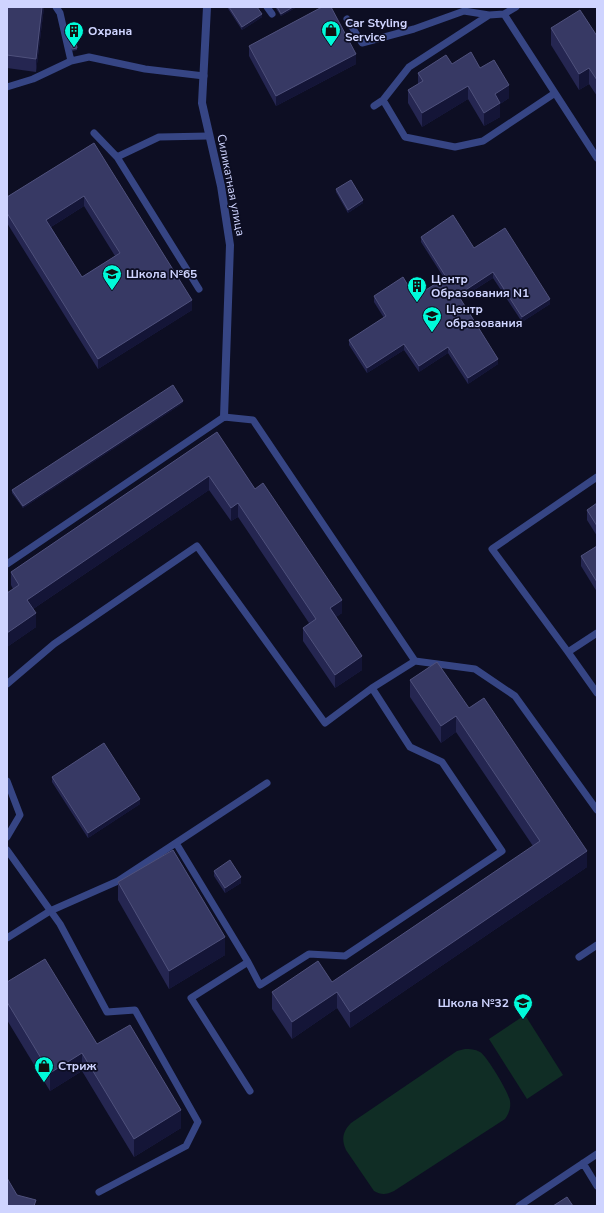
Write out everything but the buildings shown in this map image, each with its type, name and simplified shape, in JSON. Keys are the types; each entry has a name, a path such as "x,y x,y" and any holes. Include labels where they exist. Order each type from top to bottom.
{"street":[{"name":"Силикатная улица","path":"207,7 202,103 221,186 230,245 224,417"}],"lane":[{"path":"56,7 60,13 71,61"},
{"path":"268,7 272,14"},
{"path":"347,19 362,43 414,29 464,11 489,15 504,14 516,7"},
{"path":"504,14 597,158"},
{"path":"374,106 383,100 409,67 489,15"},
{"path":"7,87 33,79 71,61 89,57 145,69 204,76"},
{"path":"383,100 405,137 455,147 483,141 555,93"},
{"path":"94,133 116,157 199,289"},
{"path":"116,157 159,137 209,136"},
{"path":"7,564 224,417 253,420 415,661"},
{"path":"597,477 492,549 597,693"},
{"path":"7,684 54,644 197,546 325,723 372,688 415,661 475,669 515,696 597,810"},
{"path":"568,652 597,633"},
{"path":"176,843 248,962 260,985 309,954 345,956 502,851 442,762 410,747 372,688"},
{"path":"7,781 20,815 7,838"},
{"path":"7,938 50,911 118,881 267,783"},
{"path":"7,850 60,924 106,1012 135,1010 198,1122 186,1146 99,1192"},
{"path":"579,957 597,945"},
{"path":"248,962 191,998 250,1091"},
{"path":"519,1206 597,1154"},
{"path":"583,1163 597,1186"}],"green space":[{"path":"525,1015 563,1075 527,1099 489,1039"},
{"path":"465,1049 480,1052 492,1067 509,1097 510,1104 508,1115 505,1119 394,1191 384,1194 374,1191 344,1146 343,1139 346,1129 351,1123 457,1051"}],"place":[{"name":"Car Styling Service","path":"331,47"},
{"name":"Охрана","path":"74,48"},
{"name":"Школа №65","path":"112,291"},
{"name":"Центр Образования N1","path":"417,303"},
{"name":"Центр образования","path":"432,333"},
{"name":"Школа №32","path":"523,1020"},
{"name":"Стриж","path":"44,1083"}]}
